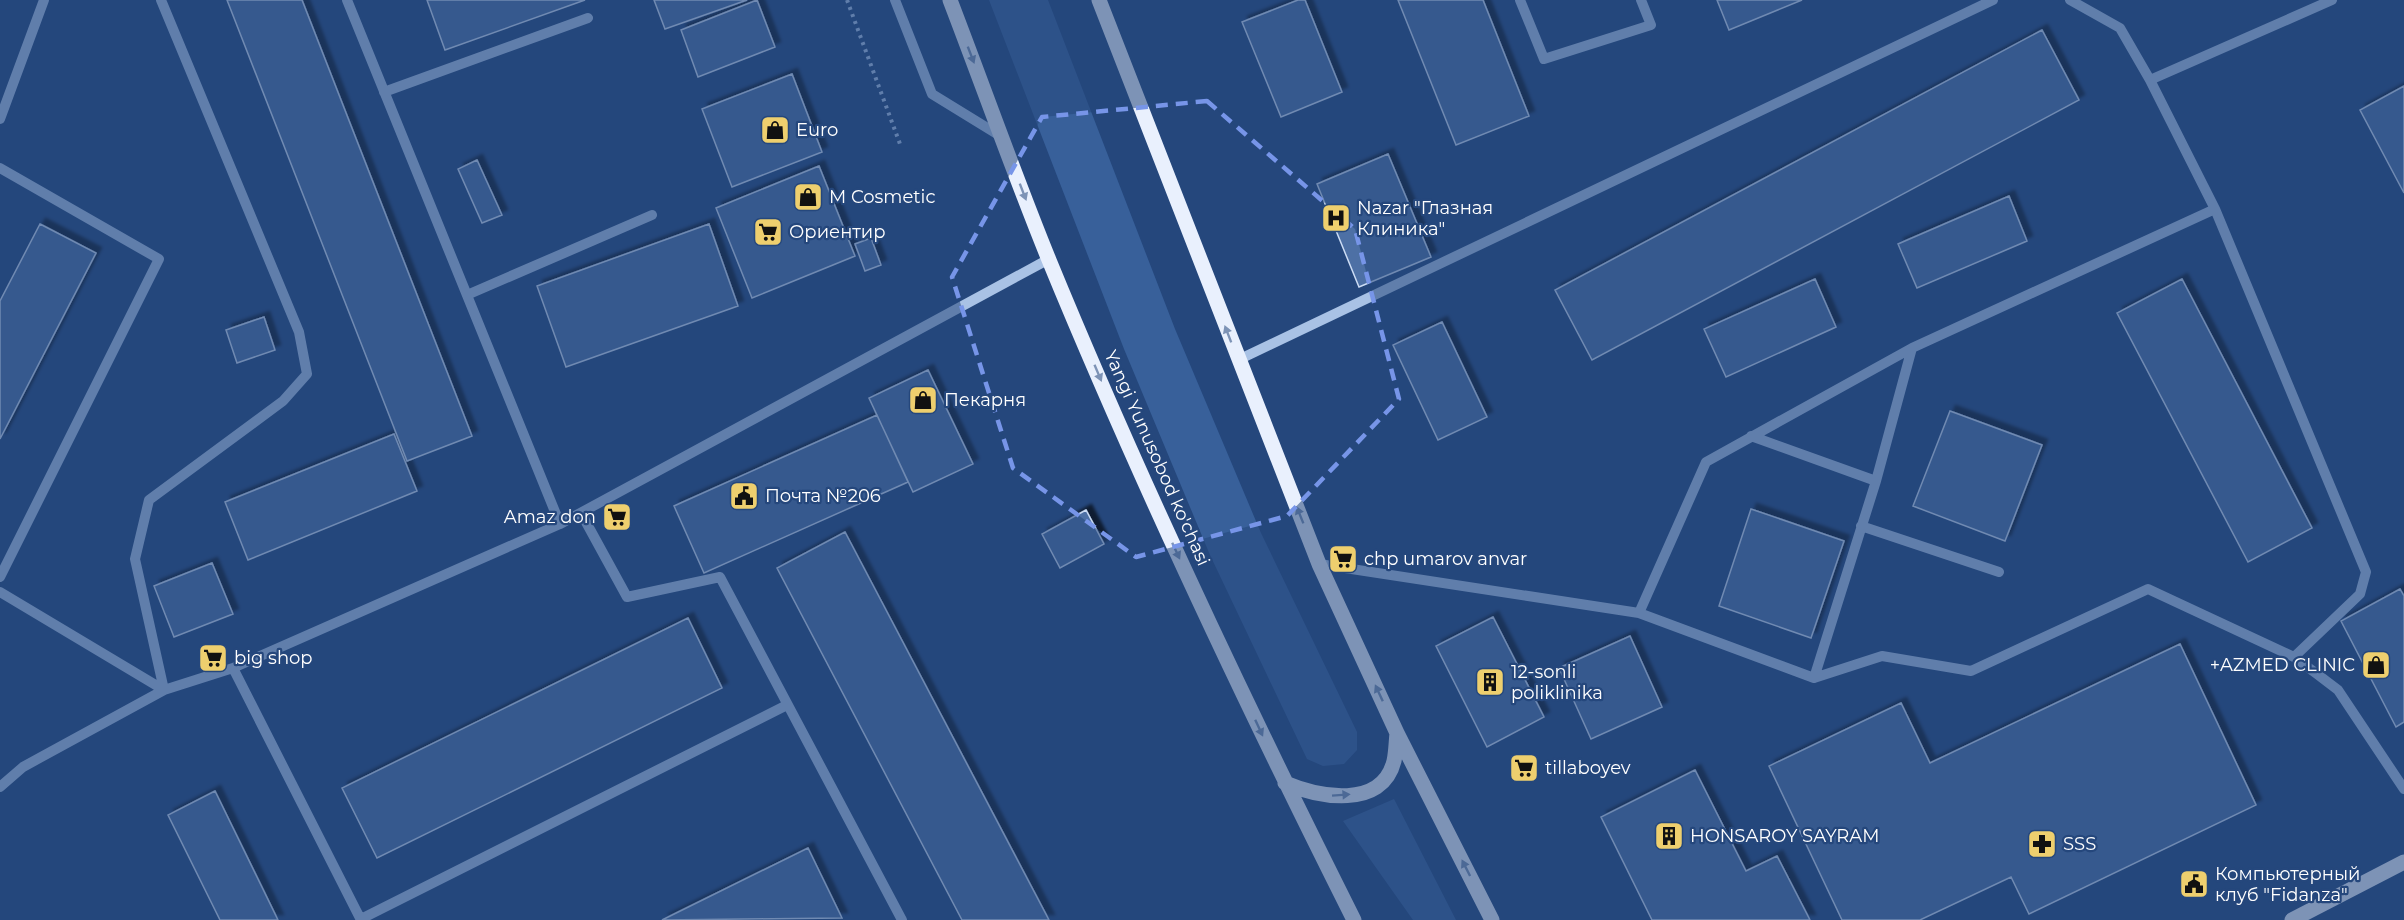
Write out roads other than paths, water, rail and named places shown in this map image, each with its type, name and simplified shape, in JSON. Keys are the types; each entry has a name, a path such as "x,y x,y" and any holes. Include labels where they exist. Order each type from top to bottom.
{"main road":[{"name":"Yangi Yunusobod ko'chasi","path":"950,0 1049,259 1159,516 1285,783 1354,920"},
{"path":"1099,0 1319,564 1397,733 1492,920"},
{"path":"1285,783 1326,796 1342,797 1373,789 1385,780 1394,762 1397,733"},
{"path":"2292,920 2404,862"}],"lane":[{"path":"0,119 44,0"},
{"path":"161,0 299,332 307,374 283,401 149,500 135,560 164,690"},
{"path":"347,0 560,524"},
{"path":"895,0 932,94 1003,138"},
{"path":"1520,0 1544,58 1651,25 1641,0"},
{"path":"1238,360 1993,0"},
{"path":"2070,0 2120,28 2150,80 2214,209 2366,572 2360,594 2294,657"},
{"path":"2150,80 2332,0"},
{"path":"384,92 588,18"},
{"path":"0,168 159,259 0,577"},
{"path":"1639,613 1706,462 1912,348 2214,209"},
{"path":"467,295 652,215"},
{"path":"0,787 23,766 164,690 232,668 560,524 1049,259"},
{"path":"1814,678 1876,481 1912,348"},
{"path":"1751,436 1876,481"},
{"path":"581,513 627,597 720,577 902,920"},
{"path":"1861,526 1999,572"},
{"path":"1319,564 1639,613 1814,678 1882,656 1971,671 2148,589 2294,657 2338,690 2404,789"},
{"path":"0,592 164,690"},
{"path":"232,668 361,920 787,705"}],"place":[{"name":"Euro","path":"775,130"},
{"name":"M Cosmetic","path":"808,197"},
{"name":"Nazar \"Глазная Клиника\"","path":"1336,218"},
{"name":"Ориентир","path":"768,232"},
{"name":"Пекарня","path":"923,400"},
{"name":"Почта №206","path":"744,496"},
{"name":"Amaz don","path":"617,517"},
{"name":"chp umarov anvar","path":"1343,559"},
{"name":"big shop","path":"213,658"},
{"name":"+AZMED CLINIC","path":"2376,665"},
{"name":"12-sonli poliklinika","path":"1490,682"},
{"name":"tillaboyev","path":"1524,768"},
{"name":"HONSAROY SAYRAM","path":"1669,836"},
{"name":"SSS","path":"2042,844"},
{"name":"Компьютерный клуб \"Fidanza\"","path":"2194,884"}]}
